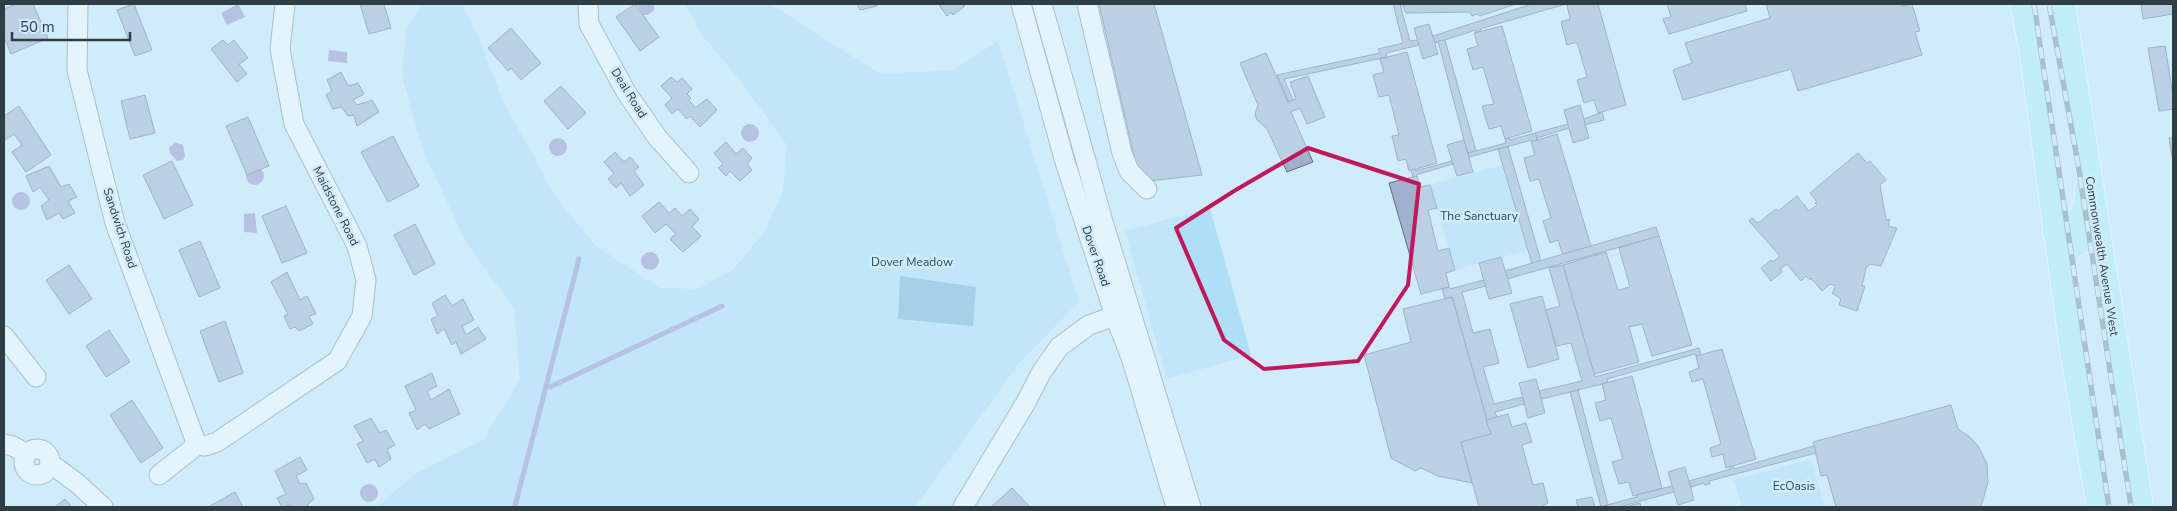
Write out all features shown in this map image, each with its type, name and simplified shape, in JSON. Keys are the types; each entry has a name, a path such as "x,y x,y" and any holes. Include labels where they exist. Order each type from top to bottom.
{"main road":[{"path":"2022,4 2031,47 2072,350 2099,507"},
{"name":"Commonwealth Avenue West","path":"2063,4 2141,507"},
{"path":"2055,232 2065,230 2075,224 2087,204 2084,145"},
{"path":"2062,268 2070,247 2084,240 2099,239"}],"street":[{"name":"Sandwich Road","path":"78,4 77,70 115,223 197,445"},
{"name":"Maidstone Road","path":"197,445 205,446 217,442 337,361 362,316 366,280 357,246 294,124 280,49 285,4"},
{"name":"Deal Road","path":"588,4 589,24 626,92 657,137 689,173"},
{"name":"Dover Road","path":"1021,4 1065,162 1115,316 1176,482 1191,507"},
{"name":"Dover Road","path":"1042,4 1134,326 1166,452"},
{"path":"1087,4 1122,153 1129,170 1147,189"},
{"path":"963,507 1025,404 1041,373 1059,347 1089,325 1115,316 1134,326"},
{"path":"4,336 36,377"},
{"path":"4,444 13,446 26,454 32,450 40,450 47,455 50,463 78,484 103,507"},
{"path":"159,475 197,445"},
{"name":"Dover Road","path":"1176,482 1176,507"}],"highlighted area":[{"path":"1308,148 1419,184 1408,285 1358,361 1264,369 1224,340 1176,228 1234,191"}],"green space":[{"name":"Dover Meadow","path":"423,4 462,4 481,43 502,99 557,199 596,246 660,288 698,289 733,270 762,235 783,192 787,145 739,79 703,36 685,4 770,4 880,74 954,70 998,41 1079,302 1020,362 915,507 376,507 417,473 483,440 520,380 514,308 466,242 424,153 402,76 406,29"},
{"name":"The Sanctuary","path":"1502,165 1528,250 1455,270 1430,185"},
{"path":"1210,208 1251,355 1167,379 1125,231"},
{"name":"EcOasis","path":"1811,459 1825,507 1742,507 1734,480"}],"shaded area":[{"path":"238,4 245,17 227,25 221,13"},
{"path":"637,4 654,4 654,10 648,15 643,15"},
{"path":"329,50 347,52 347,63 328,61"},
{"path":"750,124 756,127 759,133 756,139 750,142 744,139 741,133 744,127"},
{"path":"558,138 564,141 567,147 564,153 558,156 552,153 549,147 552,141"},
{"path":"175,142 183,145 185,156 183,160 177,161 170,153 169,148"},
{"path":"255,167 261,170 264,176 261,182 255,185 249,182 246,176 249,170"},
{"path":"21,192 27,195 30,201 27,207 21,210 15,207 12,201 15,195"},
{"path":"255,213 257,233 244,232 244,214"},
{"path":"650,252 656,255 659,261 656,267 650,270 644,267 641,261 644,255"},
{"path":"900,276 976,287 973,326 898,319"},
{"path":"369,484 375,487 378,493 375,499 369,502 363,499 360,493 363,487"}],"building":[{"path":"16,4 33,4 48,38 11,54 4,37 4,9"},
{"path":"134,4 152,50 135,56 117,10"},
{"path":"360,4 384,4 391,28 369,34"},
{"path":"635,4 659,37 640,51 616,17"},
{"path":"857,4 877,4 877,6 860,10"},
{"path":"963,4 965,6 953,15 951,12 947,16 939,5"},
{"path":"1099,4 1154,4 1202,175 1140,182"},
{"path":"1393,4 1400,4 1410,41 1417,40 1419,45 1386,53 1387,57 1284,79 1293,100 1289,102 1277,75 1380,53 1378,49 1403,43"},
{"path":"1402,4 1516,4 1480,16 1477,14 1472,16 1470,12 1406,13"},
{"path":"1532,4 1566,4 1480,29 1481,31 1476,33 1476,30 1435,43 1433,36"},
{"path":"1598,4 1626,105 1598,113 1594,100 1584,103 1577,80 1587,77 1577,42 1567,45 1561,22 1570,19 1567,5"},
{"path":"1667,4 1745,4 1747,11 1669,34 1663,19 1671,17"},
{"path":"1766,4 1902,4 1902,6 1912,4 1920,31 1915,32 1922,55 1798,91 1791,69 1683,100 1673,70 1692,63 1685,43 1770,18"},
{"path":"2141,4 2173,4 2173,14 2143,19"},
{"path":"1429,24 1438,54 1423,59 1414,28"},
{"path":"1502,26 1532,131 1505,139 1501,126 1489,129 1482,106 1494,104 1483,67 1473,70 1467,49 1478,46 1474,33"},
{"path":"511,28 541,63 521,80 511,68 508,71 488,48"},
{"path":"223,40 228,45 234,40 248,58 239,64 247,74 237,82 211,49"},
{"path":"1445,40 1476,151 1468,153 1438,41"},
{"path":"2165,46 2173,95 2173,109 2159,111 2148,48"},
{"path":"1407,52 1437,163 1409,171 1406,159 1398,161 1392,136 1399,135 1389,95 1379,97 1373,75 1384,72 1380,59"},
{"path":"1266,53 1288,102 1296,99 1290,82 1308,76 1325,117 1307,124 1300,108 1291,112 1313,162 1287,172 1267,129 1257,120 1255,114 1258,105 1240,63"},
{"path":"341,72 348,86 358,83 364,94 353,100 357,105 372,100 379,112 357,126 354,115 348,116 341,107 333,109 326,95 332,91 327,80"},
{"path":"671,77 677,82 682,78 692,89 687,94 695,108 707,99 717,110 700,127 690,116 687,119 678,109 672,114 665,105 672,98 661,86"},
{"path":"561,86 586,113 568,129 544,101"},
{"path":"145,95 155,133 130,139 121,101"},
{"path":"1580,105 1589,138 1573,143 1564,110"},
{"path":"19,106 51,155 26,172 12,152 22,145 14,134 5,140 4,138 4,116"},
{"path":"1602,112 1604,120 1585,125 1584,119"},
{"path":"248,117 269,166 247,175 226,126"},
{"path":"1568,124 1569,128 1537,138 1535,133"},
{"path":"1535,133 1537,140 1533,142 1532,140 1469,157 1468,153 1506,143 1505,139 1509,138 1510,140"},
{"path":"1557,134 1591,246 1563,255 1558,240 1550,243 1543,221 1551,218 1539,179 1530,181 1524,158 1535,155 1531,142"},
{"path":"393,136 419,186 388,202 361,152"},
{"path":"2169,138 2173,138 2173,162 2170,145"},
{"path":"1464,140 1473,172 1457,176 1447,145"},
{"path":"726,142 736,154 743,148 752,158 747,164 752,170 740,181 730,171 726,176 718,168 723,164 714,153"},
{"path":"1508,147 1541,261 1532,264 1498,149"},
{"path":"615,152 624,162 630,157 639,167 634,171 644,185 630,196 621,183 616,188 608,179 614,174 604,162"},
{"path":"1858,153 1867,163 1870,161 1886,180 1880,185 1886,220 1890,219 1888,226 1897,228 1881,266 1870,264 1866,268 1862,286 1865,286 1857,311 1839,305 1841,299 1832,293 1836,286 1830,284 1822,291 1811,278 1810,280 1806,276 1801,281 1787,264 1780,269 1782,272 1771,281 1761,268 1780,256 1749,221 1752,218 1758,223 1776,209 1778,211 1797,196 1809,211 1817,205 1815,203 1817,202 1810,193"},
{"path":"172,161 193,205 164,219 143,175"},
{"path":"1452,161 1453,164 1413,177 1411,170 1414,169 1415,171"},
{"path":"49,166 61,187 69,184 77,197 68,201 75,213 63,219 59,213 47,220 41,206 49,200 40,187 33,192 26,176"},
{"path":"1417,176 1420,187 1430,185 1437,208 1428,210 1438,251 1449,248 1455,270 1446,273 1449,287 1421,294 1389,183"},
{"path":"659,202 669,213 675,208 682,216 690,209 699,219 692,227 701,236 683,252 670,239 676,234 666,224 655,233 642,216"},
{"path":"286,206 307,253 282,263 262,216"},
{"path":"415,224 435,264 414,275 394,235"},
{"path":"1656,227 1659,236 1507,279 1505,271"},
{"path":"1659,236 1692,345 1652,356 1642,324 1629,327 1639,362 1594,374 1563,265 1606,252 1618,290 1630,287 1619,248"},
{"path":"200,241 220,288 199,297 179,250"},
{"path":"1501,257 1512,293 1489,299 1479,263"},
{"path":"69,265 92,299 69,314 46,280"},
{"path":"1563,265 1595,377 1699,348 1701,355 1696,356 1695,354 1607,379 1608,382 1602,384 1542,399 1539,391 1582,381 1571,343 1556,346 1546,310 1560,306 1549,268"},
{"path":"287,272 300,300 307,296 316,314 309,316 313,324 299,331 295,327 290,329 284,316 288,314 271,282"},
{"path":"1484,280 1486,286 1462,292 1473,333 1490,329 1499,363 1483,367 1494,404 1522,397 1524,404 1495,412 1497,417 1486,420 1452,297 1445,299 1442,289 1449,287 1450,289"},
{"path":"445,295 452,306 463,299 474,320 462,326 466,335 478,327 486,339 461,354 456,342 452,345 444,329 437,334 431,319 438,316 432,303"},
{"path":"1542,296 1559,359 1528,368 1510,304"},
{"path":"1452,297 1491,434 1461,442 1472,483 1438,476 1421,468 1415,471 1391,458 1364,355 1411,342 1403,309"},
{"path":"225,321 243,373 219,382 200,331"},
{"path":"109,330 130,362 106,377 86,346"},
{"path":"1722,349 1756,459 1726,468 1723,454 1712,457 1710,448 1721,444 1703,379 1692,382 1689,372 1699,368 1696,356"},
{"path":"432,373 437,386 427,391 431,400 449,389 460,414 429,429 425,424 417,430 409,413 416,410 405,386"},
{"path":"1632,376 1662,488 1633,496 1629,482 1619,484 1612,462 1623,459 1611,418 1600,421 1595,403 1606,400 1602,384"},
{"path":"1536,379 1545,413 1528,418 1519,383"},
{"path":"1578,390 1608,505 1601,507 1570,392"},
{"path":"132,400 163,448 141,463 110,415"},
{"path":"1951,405 1958,429 1970,437 1978,446 1987,464 1988,482 1981,507 1836,507 1827,475 1821,476 1813,442"},
{"path":"1508,414 1512,427 1526,423 1532,442 1522,445 1533,485 1543,483 1548,503 1540,507 1479,507 1461,442 1491,434 1486,420"},
{"path":"371,418 380,433 386,430 395,445 387,449 391,459 379,467 375,459 367,463 357,444 363,441 354,426"},
{"path":"1814,446 1816,453 1709,481 1710,484 1705,485 1704,483 1691,487 1689,481 1731,469 1730,467 1733,466 1734,469"},
{"path":"300,457 307,470 296,476 300,484 306,483 314,499 307,505 310,507 292,507 291,505 282,507 277,498 286,494 275,471"},
{"path":"1685,467 1694,500 1678,505 1668,472"},
{"path":"1672,486 1674,492 1619,507 1600,507 1637,497 1637,495"},
{"path":"1012,488 1030,507 991,507"},
{"path":"235,492 243,507 208,507"},
{"path":"1592,497 1595,507 1578,507 1576,500"},
{"path":"65,499 72,507 55,507"},
{"path":"1640,503 1641,507 1625,507"}],"waterway":[{"path":"515,506 579,259"},
{"path":"550,387 722,306"}],"railway":[{"path":"2034,4 2109,507"},
{"path":"2049,4 2078,164 2131,507"}]}
